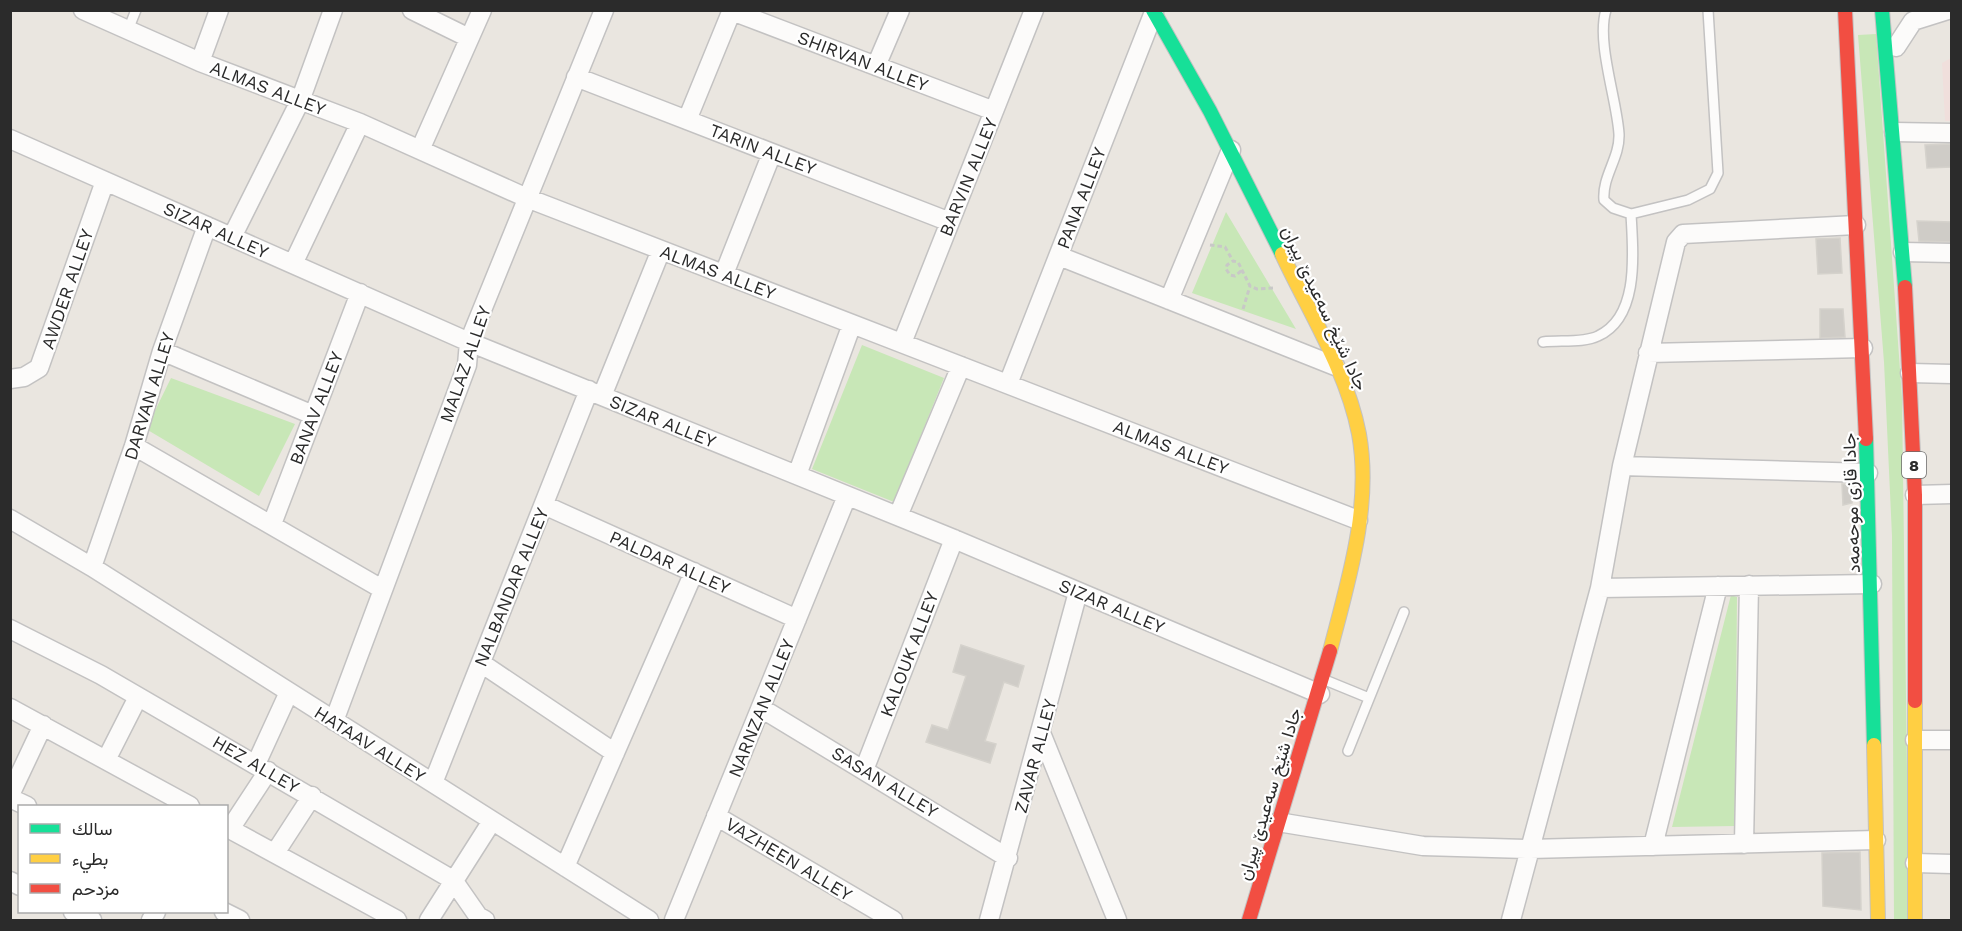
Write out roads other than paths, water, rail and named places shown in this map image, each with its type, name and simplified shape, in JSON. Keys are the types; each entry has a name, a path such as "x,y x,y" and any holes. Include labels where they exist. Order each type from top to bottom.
{"main road":[{"name":"جادا قازی موحەمەد","path":"1845,10 1868,473 1878,921"},
{"name":"8","path":"1882,10 1904,252 1915,495 1915,921"},
{"name":"8","path":"1892,106 1897,10"},
{"name":"جادا شێخ سەعیدێ پیران","path":"1154,11 1231,150 1335,366 1358,427 1362,458 1358,520 1350,573 1322,687 1249,921"},
{"name":"جادا قازی موحەمەد","path":"1830,17 1849,85"}],"street":[{"name":"ALMAS ALLEY","path":"83,10 200,62 360,123 527,198 1358,520"},
{"path":"200,62 219,10"},
{"path":"232,237 300,101 333,10"},
{"path":"412,10 469,38"},
{"path":"420,150 482,10"},
{"name":"MALAZ ALLEY","path":"334,721 467,365 469,342 604,10"},
{"path":"876,66 900,10"},
{"name":"BARVIN ALLEY","path":"902,343 1034,10"},
{"path":"687,120 732,11"},
{"name":"SHIRVAN ALLEY","path":"732,11 994,111"},
{"name":"PANA ALLEY","path":"1008,384 1154,11"},
{"path":"1896,47 1913,21 1950,11"},
{"name":"TARIN ALLEY","path":"576,77 950,222"},
{"path":"293,264 360,123"},
{"path":"1894,132 1952,133"},
{"name":"SIZAR ALLEY","path":"10,139 469,342 898,516 1078,592 1322,687"},
{"path":"1169,300 1231,150"},
{"path":"724,274 772,153"},
{"name":"AWDER ALLEY","path":"10,379 24,377 39,368 105,181"},
{"path":"1511,921 1600,588 1623,466 1676,242 1683,234 1856,225"},
{"name":"DARVAN ALLEY","path":"92,567 134,446 162,351 207,226"},
{"name":"NALBANDAR ALLEY","path":"433,783 544,505 661,250"},
{"path":"1904,252 1952,253"},
{"path":"1059,256 1335,366"},
{"name":"BANAV ALLEY","path":"272,524 360,293"},
{"path":"797,475 852,324"},
{"path":"1648,354 1863,348"},
{"path":"162,351 313,415"},
{"path":"898,516 961,366"},
{"path":"1910,373 1952,374"},
{"path":"134,446 382,589"},
{"path":"1623,466 1868,473"},
{"path":"1915,495 1952,494"},
{"name":"NARNZAN ALLEY","path":"674,921 848,496"},
{"name":"PALDAR ALLEY","path":"544,505 797,619"},
{"name":"HATAAV ALLEY","path":"10,519 92,567 649,921"},
{"name":"KALOUK ALLEY","path":"864,770 954,539"},
{"path":"565,867 694,572"},
{"path":"1600,588 1872,584"},
{"path":"1744,844 1749,585"},
{"path":"1653,846 1718,586"},
{"name":"ZAVAR ALLEY","path":"989,921 1008,858 1078,592"},
{"name":"HEZ ALLEY","path":"10,629 138,697 312,796 453,880 478,916 485,921"},
{"path":"481,663 615,753"},
{"path":"288,692 262,768 228,828 397,921"},
{"path":"106,760 138,697"},
{"path":"10,708 186,805"},
{"name":"SASAN ALLEY","path":"761,708 1008,858"},
{"path":"24,805 10,796 43,725"},
{"path":"1041,733 1114,918"},
{"path":"1915,740 1952,740"},
{"path":"275,853 312,796"},
{"name":"VAZHEEN ALLEY","path":"716,816 893,921"},
{"path":"429,921 492,821"},
{"path":"1278,822 1423,846 1530,849 1876,840"},
{"path":"1915,863 1952,864"},
{"path":"75,913 92,921"},
{"path":"226,913 240,921"}],"lane":[{"path":"128,30 136,10"},
{"path":"1606,10 1605,45 1619,135 1617,155 1603,188 1604,200 1613,208 1631,214 1688,200 1710,189 1718,172 1708,10"},
{"path":"1543,342 1596,338 1613,328 1629,295 1633,255 1631,214"},
{"path":"1348,751 1404,612"},
{"path":"1322,687 1369,698"}]}
